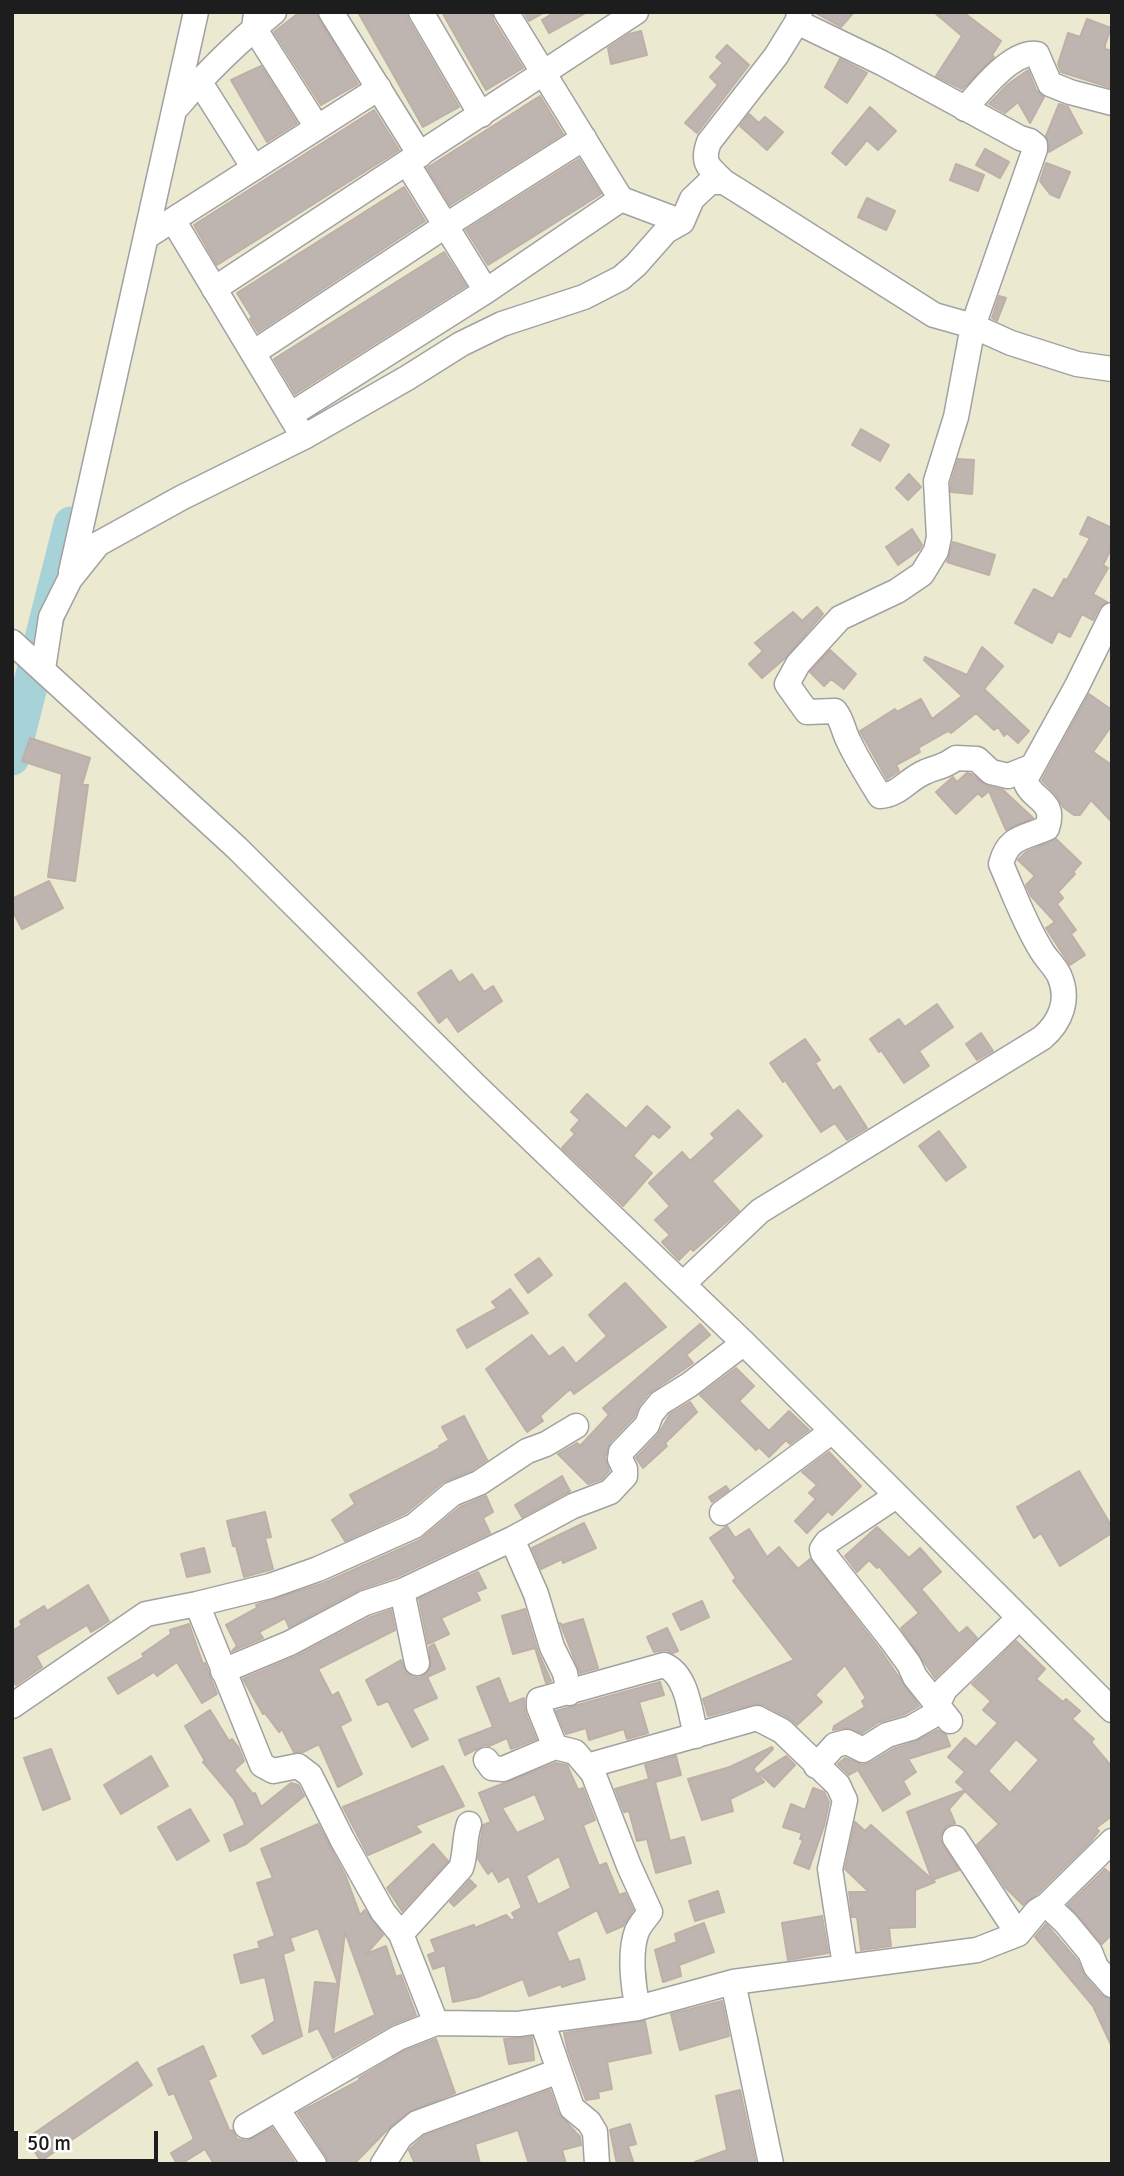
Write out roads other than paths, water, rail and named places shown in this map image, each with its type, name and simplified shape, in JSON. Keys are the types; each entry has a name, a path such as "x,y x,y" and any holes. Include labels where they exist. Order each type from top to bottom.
{"street":[{"path":"41,668 51,617 69,579 177,108 196,12"},
{"path":"177,108 256,20 274,12"},
{"path":"331,12 379,88 445,226 486,291"},
{"path":"421,12 481,115"},
{"path":"506,12 621,199 682,222"},
{"path":"214,289 543,75 604,21 636,12"},
{"path":"1031,767 1008,776 991,772 977,760 956,758 944,767 925,772 889,796 880,796 853,751 845,735 842,720 835,711 807,712 787,684 798,664 840,618 897,591 922,574 936,551 939,537 936,481 956,417 973,327 1035,145 798,17 776,56 709,142 705,153 706,164 724,182 934,315 973,327 1011,343 1077,364 1112,369"},
{"path":"256,20 317,127"},
{"path":"965,109 998,73 1032,52 1037,54 1050,84 1112,103"},
{"path":"199,81 254,168"},
{"path":"146,237 379,88"},
{"path":"253,353 584,138"},
{"path":"69,579 97,544 181,498 304,438 461,344 502,324 584,297 621,278 666,231 682,222 697,192 709,182 724,182"},
{"path":"290,415 486,291 621,199"},
{"path":"173,220 304,438"},
{"path":"683,1283 761,1212 1053,1029 1062,1011 1062,984 1058,973 1040,948 1000,864 1004,852 1014,840 1047,828 1051,817 1043,800 1027,788 1025,780 1077,686 1112,615"},
{"path":"12,642 237,848 476,1086 744,1343 1112,1710"},
{"path":"223,1671 290,1643 365,1603 402,1591 512,1539 573,1506 610,1492 625,1476 620,1459 621,1452 647,1425 651,1414 660,1403 689,1385 744,1343"},
{"path":"12,1706 146,1614 270,1586 318,1569 414,1526 453,1494 479,1483 527,1451 547,1444 576,1426"},
{"path":"722,1513 831,1432"},
{"path":"896,1496 827,1542 822,1549 944,1714"},
{"path":"512,1539 536,1594 552,1647 565,1673 569,1693"},
{"path":"402,1591 417,1663"},
{"path":"197,1604 262,1765 273,1771 298,1766 310,1775 383,1912 401,1934 436,2023"},
{"path":"944,1714 945,1689 1019,1618"},
{"path":"555,1747 539,1707 539,1700 664,1665 680,1678 696,1736"},
{"path":"816,1766 835,1745 847,1742 863,1750 887,1735 919,1724 932,1716 944,1714"},
{"path":"587,1766 757,1718 782,1731 838,1785 845,1800 830,1869 845,1966"},
{"path":"486,1760 492,1768 503,1769 555,1747 575,1752 593,1773 650,1912 637,1931 634,1952 632,1984 638,2008"},
{"path":"401,1934 461,1868 464,1838 469,1824"},
{"path":"955,1838 1018,1934"},
{"path":"246,2126 398,2038 436,2023 518,2024 542,2021 638,2008 733,1982 977,1950 1018,1934 1037,1911 1047,1905 1112,1841"},
{"path":"1047,1905 1090,1952 1096,1967 1112,1984"},
{"path":"733,1982 771,2164"},
{"path":"542,2021 572,2108 589,2122 595,2132 597,2164"},
{"path":"383,2164 400,2137 417,2123 559,2071"},
{"path":"277,2109 314,2164"}],"waterway":[{"path":"12,758 71,524"}]}
